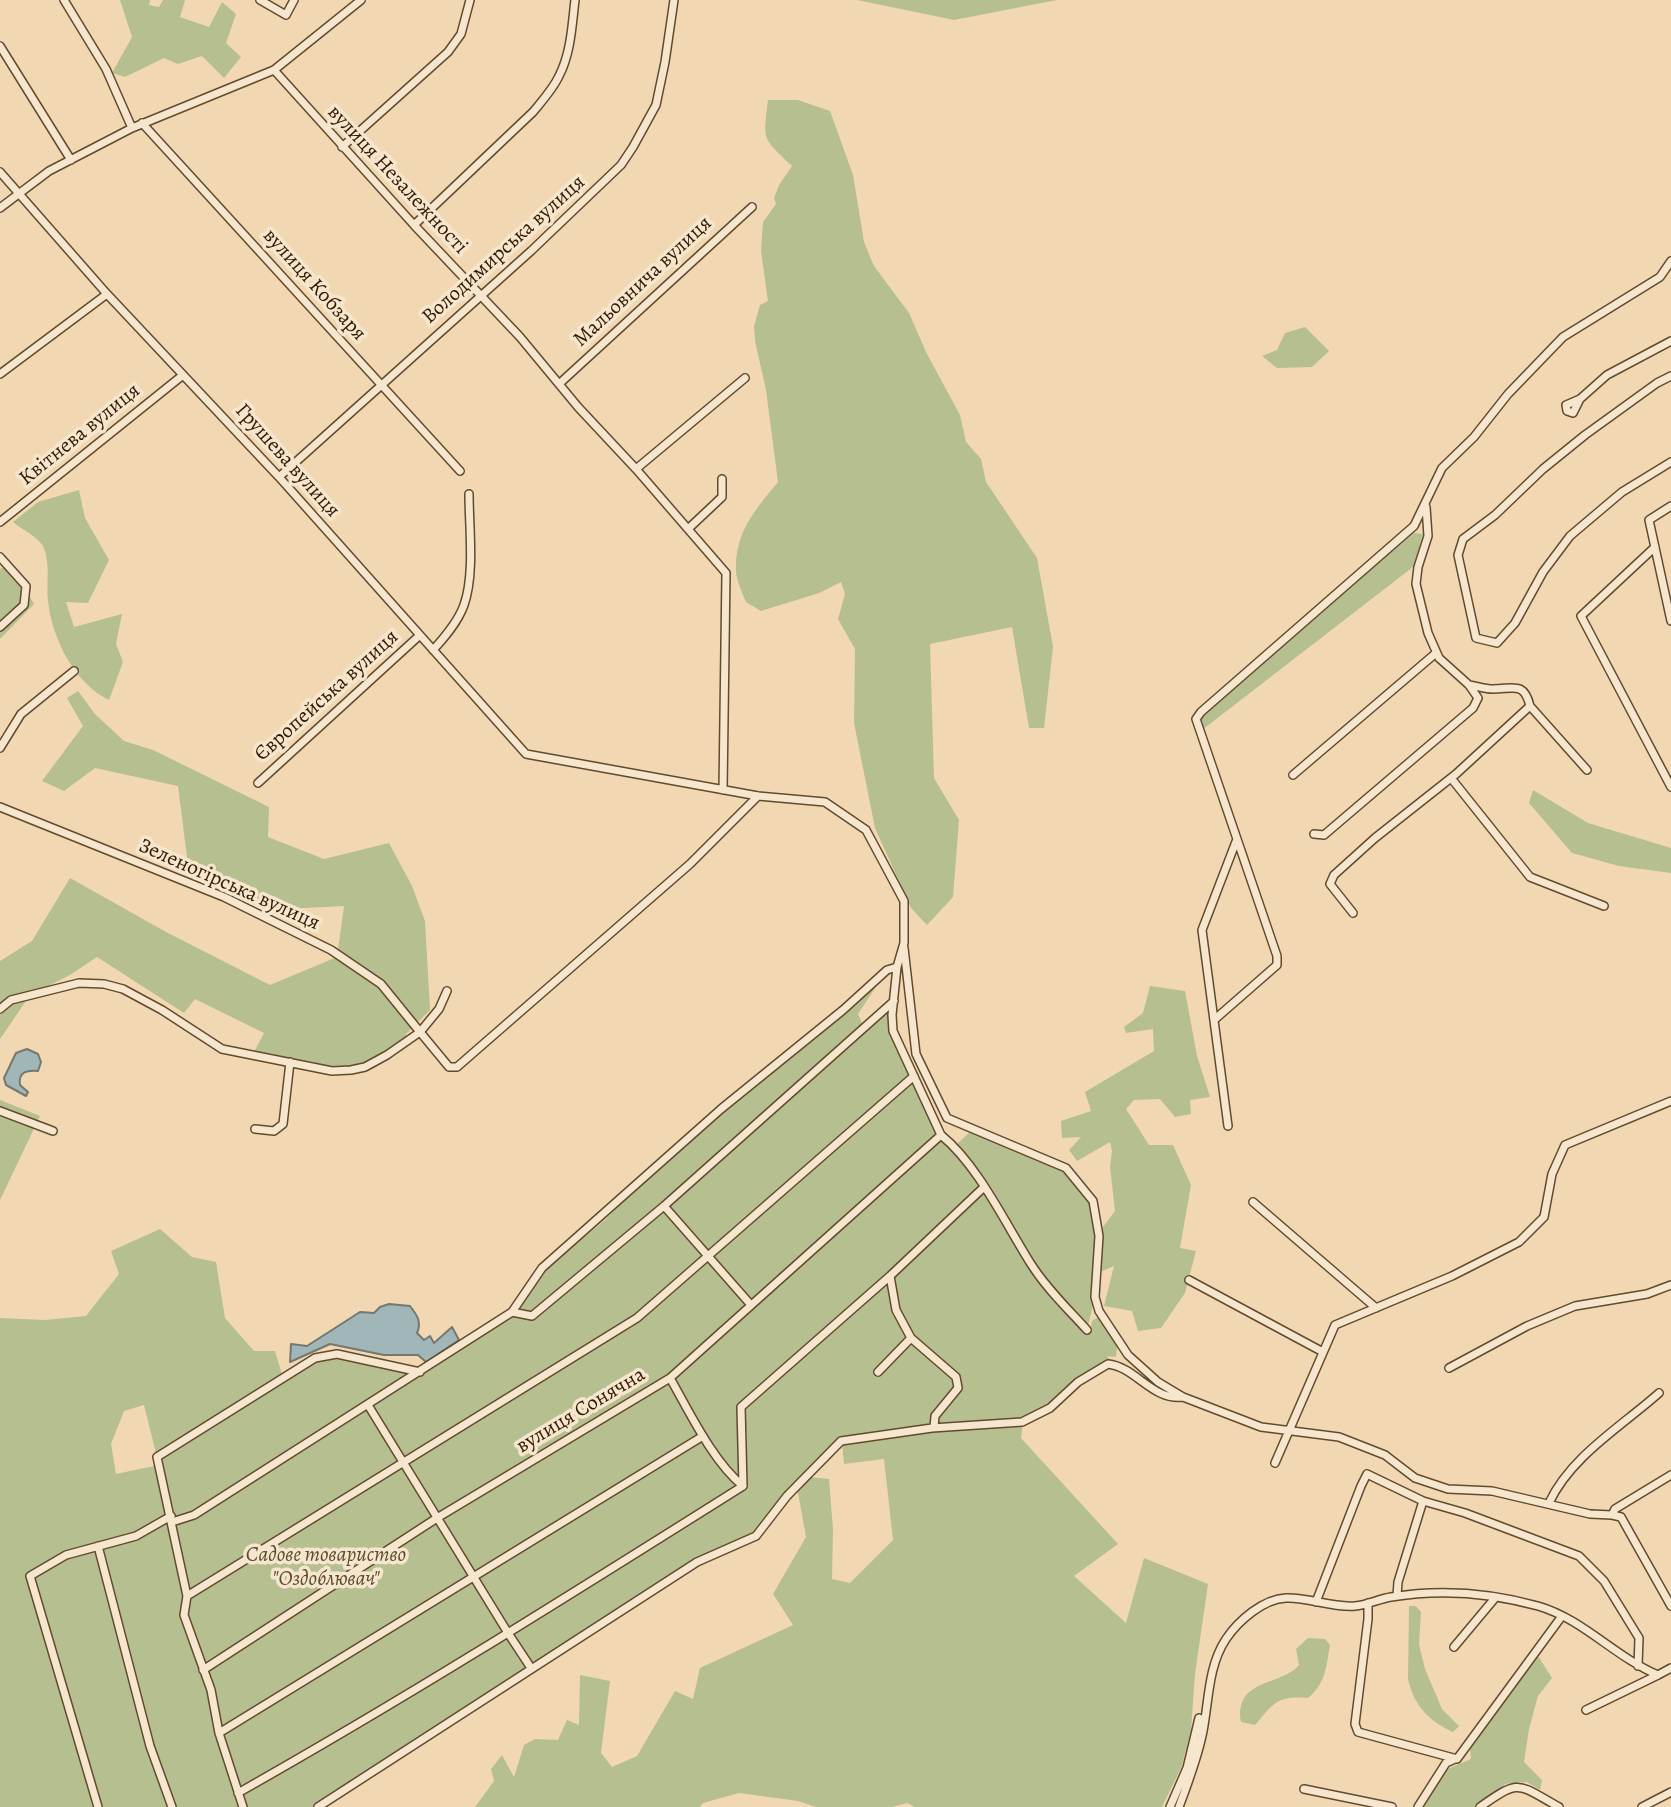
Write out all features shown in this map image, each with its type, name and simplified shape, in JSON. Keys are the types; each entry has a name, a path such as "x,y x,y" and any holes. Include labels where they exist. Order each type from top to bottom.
{"street":[{"path":"64,0 106,69 132,128"},
{"path":"260,0 286,15 294,0"},
{"path":"0,208 39,178 132,128 274,70 360,0"},
{"path":"342,147 449,52 461,34 470,0"},
{"path":"414,225 533,112 559,77 567,56 575,0"},
{"name":"Володимирська вулиця","path":"279,477 621,165 634,147 656,105 674,0"},
{"path":"0,46 71,160"},
{"name":"вулиця Незалежності","path":"274,70 342,147 520,337 726,573 723,790"},
{"name":"вулиця Кобзаря","path":"142,123 460,471"},
{"name":"Грушева вулиця","path":"0,172 107,294 279,477 526,754 723,790"},
{"name":"Мальовнича вулиця","path":"559,384 752,207"},
{"path":"1214,1020 1277,965 1278,956 1196,719 1200,712 1414,526 1442,468 1474,437 1508,394 1563,337 1660,277 1671,261"},
{"path":"0,373 107,294"},
{"path":"1580,399 1607,375 1671,341"},
{"name":"Квітнева вулиця","path":"0,522 183,375"},
{"path":"1671,376 1657,383 1585,435 1463,540 1458,555 1476,638 1497,643 1515,623 1543,572 1570,536 1622,492 1671,462"},
{"path":"636,469 744,379"},
{"path":"688,529 722,497 722,479"},
{"path":"433,650 457,619 467,595 469,494"},
{"path":"1314,834 1324,835 1474,708 1478,698 1469,685 1439,658 1428,633 1416,583 1428,536 1425,505"},
{"path":"1671,506 1649,520 1671,621"},
{"path":"1655,547 1581,616 1671,787"},
{"path":"0,557 26,586 24,605 0,627"},
{"name":"Європейська вулиця","path":"258,783 420,635"},
{"path":"1293,775 1436,653"},
{"path":"0,748 21,714 74,671"},
{"path":"1469,685 1490,689 1518,687 1527,694 1530,706 1587,770"},
{"path":"1353,913 1331,884 1335,875 1375,838 1451,778 1530,706"},
{"path":"1451,778 1530,877 1604,906"},
{"path":"723,790 825,802 866,830 882,855 904,901 904,943 916,1054 947,1118 1066,1168 1093,1201 1099,1236 1095,1297 1103,1318 1121,1348 1158,1382 1183,1397 1261,1427 1339,1437 1385,1455 1415,1478 1448,1489 1492,1492 1590,1514 1621,1517 1671,1606"},
{"name":"Зеленогірська вулиця","path":"0,807 223,897 331,950 381,984 449,1067 457,1067 690,863 758,796"},
{"path":"1228,1126 1202,930 1237,839"},
{"path":"904,943 897,967 892,1031 941,1135 955,1147 1032,1266 1087,1331"},
{"path":"98,1807 30,1576 66,1555 136,1536 172,1519 194,1515 512,1312 541,1268 721,1109 843,1010 887,970 897,967"},
{"path":"0,1009 10,1000 79,983 104,984 123,989 222,1049 332,1071 351,1070 387,1055 420,1032 439,1009 447,991"},
{"path":"512,1312 532,1316 664,1206 895,1000"},
{"path":"255,1129 274,1131 283,1124 290,1062"},
{"path":"187,1596 637,1318 914,1076"},
{"path":"1275,1463 1335,1325 1452,1276 1519,1242 1544,1217 1552,1174 1565,1145 1671,1101"},
{"path":"0,1111 53,1130"},
{"name":"вулиця Сонячна","path":"203,1670 438,1518 670,1378 941,1135"},
{"path":"743,1486 741,1407 890,1276 983,1188"},
{"path":"1253,1202 1376,1308"},
{"path":"664,1206 751,1305"},
{"path":"890,1276 897,1310 911,1338 956,1377 958,1388 935,1416 934,1428"},
{"path":"1189,1280 1323,1352"},
{"path":"1449,1368 1527,1326 1575,1306 1647,1294 1671,1285"},
{"path":"878,1372 911,1338"},
{"path":"243,1807 219,1733 211,1690 184,1615 187,1596 157,1458 315,1358 337,1354 420,1372"},
{"path":"318,1807 697,1562 756,1536 787,1496 841,1441 934,1428 1023,1422 1050,1408 1078,1382 1108,1364 1123,1368 1150,1389 1175,1398 1183,1397"},
{"path":"670,1378 703,1436 734,1479 743,1486"},
{"path":"1549,1503 1554,1492 1589,1450 1659,1393"},
{"path":"368,1405 531,1668"},
{"path":"219,1733 703,1436"},
{"path":"1316,1602 1367,1474 1423,1501 1465,1513 1579,1556 1604,1581 1639,1638 1638,1667"},
{"path":"1612,1515 1615,1509 1671,1475"},
{"path":"238,1793 351,1729 743,1486"},
{"path":"1397,1596 1398,1582 1423,1501"},
{"path":"98,1546 150,1745 172,1807"},
{"path":"1179,1807 1202,1733 1212,1669 1226,1639 1244,1618 1265,1604 1285,1598 1354,1606 1397,1596 1431,1592 1471,1593 1539,1606 1574,1621 1638,1667 1658,1675"},
{"path":"1454,1647 1495,1598"},
{"path":"1368,1603 1355,1724 1358,1732 1457,1759"},
{"path":"1418,1807 1446,1763 1457,1759 1562,1616"},
{"path":"1586,1710 1671,1668"},
{"path":"1170,1807 1187,1768 1199,1718"},
{"path":"1480,1807 1507,1788 1520,1786 1559,1807"},
{"path":"1304,1789 1392,1807"},
{"path":"1642,1807 1671,1792"},
{"path":"1661,1797 1663,1807"}],"green space":[{"path":"120,0 150,0 149,5 159,7 163,0 185,0 180,17 209,27 222,2 236,14 226,43 241,57 224,78 202,56 178,64 164,58 125,77 112,73 132,37"},
{"path":"857,0 1057,0 954,20"},
{"path":"768,100 798,100 830,111 853,175 864,242 874,266 909,313 927,354 960,415 966,442 981,459 986,482 1037,558 1053,647 1044,728 1029,728 1012,627 930,644 934,778 959,820 953,897 927,925 911,908 875,828 854,723 855,649 838,619 845,594 841,582 819,593 761,611 746,602 737,578 737,556 743,533 754,512 778,482 766,390 754,326 760,305 768,301 761,251 763,222 776,204 774,198 779,185 792,166 767,138 765,124"},
{"path":"1305,327 1329,351 1312,367 1277,368 1262,356 1277,350 1285,333"},
{"path":"79,490 85,518 109,560 88,603 66,602 74,627 122,614 116,644 123,662 109,700 85,683 67,658 50,615 47,560 43,546 13,522 38,502"},
{"path":"1414,533 1423,534 1413,567 1202,730 1194,715"},
{"path":"10,563 34,604 0,639 0,569"},
{"path":"78,691 95,714 124,741 153,750 269,807 268,837 324,859 389,843 412,886 425,921 430,1010 406,1034 407,1040 365,1067 341,1072 253,1054 264,1033 195,999 184,1013 97,957 70,975 30,995 0,1039 0,961 32,941 70,878 166,932 270,985 337,957 344,906 267,910 188,865 178,786 95,768 64,791 42,781 83,726 67,698"},
{"path":"1533,790 1588,823 1671,848 1671,873 1619,866 1572,853 1529,803"},
{"name":"Садове товариство \"Оздоблювач\"","path":"887,970 858,1014 864,1028 881,1013 892,1015 893,1031 941,1135 955,1146 973,1129 1066,1168 1093,1201 1099,1236 1095,1297 1087,1330 1090,1334 1092,1321 1098,1317 1117,1345 1116,1357 1107,1356 1114,1365 1103,1366 1050,1408 1023,1421 1021,1438 1118,1544 1074,1576 1126,1623 1144,1558 1208,1584 1195,1674 1191,1730 1181,1768 1162,1807 915,1807 907,1803 892,1807 816,1807 798,1801 739,1793 703,1803 700,1807 475,1807 494,1781 491,1769 502,1755 514,1777 524,1745 535,1739 558,1740 567,1720 579,1725 580,1675 610,1681 601,1753 612,1767 637,1756 675,1691 693,1699 700,1668 793,1625 773,1594 806,1537 797,1487 756,1536 697,1562 318,1807 0,1807 0,1318 45,1320 86,1316 119,1274 111,1251 160,1229 192,1257 216,1262 225,1318 254,1351 275,1351 283,1378 315,1358 337,1354 420,1372 512,1312 545,1269 605,1220 655,1168","holes":["144,1405 159,1465 116,1474 111,1444 124,1411","842,1442 844,1464 884,1459 893,1540 850,1583 832,1579 833,1529 829,1479 807,1477"]},
{"path":"1150,986 1185,991 1197,1056 1210,1097 1190,1100 1191,1114 1175,1117 1160,1099 1134,1100 1126,1109 1149,1145 1173,1145 1191,1185 1180,1248 1196,1251 1185,1293 1161,1328 1138,1331 1132,1311 1104,1306 1114,1266 1100,1272 1103,1227 1115,1211 1110,1142 1077,1161 1069,1150 1081,1137 1062,1138 1061,1121 1091,1111 1085,1092 1154,1051 1153,1029 1126,1033 1124,1027 1143,1013"},
{"path":"0,1100 40,1116 0,1200"},
{"path":"1409,1606 1416,1606 1421,1612 1419,1644 1425,1669 1442,1709 1459,1726 1453,1732 1424,1712 1411,1689 1408,1679"},
{"path":"1308,1638 1325,1639 1330,1645 1324,1674 1314,1692 1308,1698 1289,1698 1277,1702 1255,1725 1241,1722 1241,1708 1245,1697 1252,1690 1282,1677 1299,1665 1296,1649"},
{"path":"1538,1656 1552,1678 1538,1696 1524,1762 1542,1780 1540,1790 1527,1782 1505,1784 1490,1807 1422,1807 1445,1770 1471,1759 1470,1749"}],"shaded area":[{"path":"27,1049 38,1054 41,1062 38,1071 22,1074 20,1085 28,1092 26,1096 6,1085 4,1078 16,1053"},
{"path":"389,1304 410,1306 418,1319 417,1333 424,1340 430,1336 434,1343 452,1327 459,1340 426,1362 418,1355 384,1355 330,1344 290,1362 291,1344 307,1346 360,1312 374,1313"}]}
